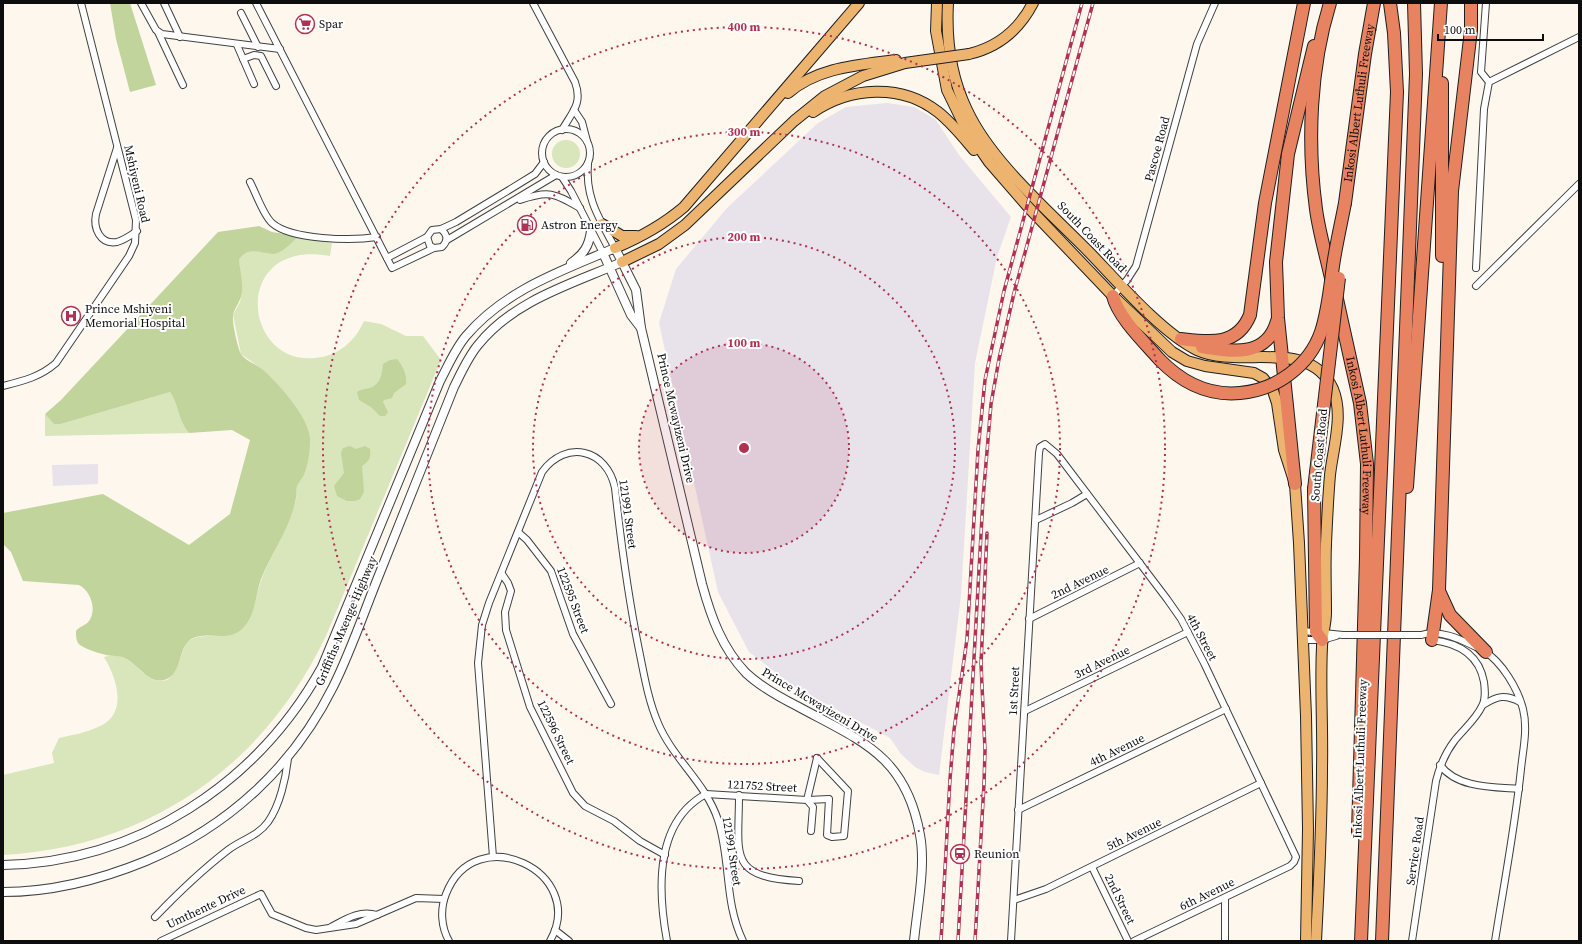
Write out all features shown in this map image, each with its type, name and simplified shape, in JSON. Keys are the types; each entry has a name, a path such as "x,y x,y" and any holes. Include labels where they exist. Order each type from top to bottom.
{"highway":[{"path":"1185,342 1222,340 1236,334 1248,321 1265,203 1304,3"},
{"name":"Inkosi Albert Luthuli Freeway","path":"1345,203 1365,54 1374,3"},
{"path":"1382,941 1416,74 1414,3"},
{"path":"1399,527 1410,470 1436,54 1441,3"},
{"path":"1428,636 1439,590 1453,179 1471,30 1471,3"},
{"path":"1295,484 1278,318 1276,262 1288,154 1317,37 1329,6"},
{"name":"Inkosi Albert Luthuli Freeway","path":"1329,6 1315,83 1311,162 1320,234 1359,397 1367,464 1358,849 1359,862 1365,873"},
{"path":"1361,941 1397,92 1391,6"},
{"path":"1436,54 1442,77 1442,353 1445,383"},
{"path":"1276,262 1272,244 1272,231 1280,130"},
{"path":"1113,296 1117,306 1126,319 1159,359 1174,374 1189,383 1213,392 1228,394 1262,389 1293,372 1308,355 1321,333 1345,203"},
{"path":"1321,635 1314,489 1342,260 1345,203"},
{"path":"1185,342 1231,351 1253,348 1269,338 1274,330 1278,318"},
{"path":"1439,590 1450,615 1486,652"}],"main road":[{"path":"615,248 668,221 684,207 859,3"},
{"name":"South Coast Road","path":"937,3 936,31 948,90 960,118 982,153 1029,208 1113,296 1172,352 1187,361 1205,366 1254,373 1266,380 1275,396 1284,450 1295,484 1303,636 1308,829 1306,941"},
{"name":"South Coast Road","path":"948,3 948,32 953,70 966,110 977,129 1006,167 1122,287 1185,342 1198,350 1218,356 1247,358 1282,357 1303,361 1320,372 1331,386 1337,407 1328,497 1326,615 1321,635 1321,829 1316,941"},
{"path":"969,52 1006,33 1020,17 1028,3"},
{"path":"768,110 794,88 819,75 853,66 906,61 984,50 1011,34 1023,20 1032,3"},
{"path":"622,262 659,244 685,225 794,121 825,96 863,76 906,61"},
{"path":"758,156 798,123 836,99 853,94 884,92 905,95 923,102 937,111 956,129 1000,180 1029,208"},
{"path":"602,224 622,236 632,237 643,235"}],"street":[{"name":"Mshiyeni Road","path":"3,386 32,378 45,372 56,363 129,256 135,243 136,220 81,3"},
{"path":"142,3 158,32 183,85"},
{"path":"164,3 180,37"},
{"path":"256,3 392,268 434,248 442,247 447,240 559,176 575,176 581,172 589,162"},
{"path":"534,3 575,82 579,96 574,110 562,130"},
{"name":"Pascoe Road","path":"1113,296 1122,287 1136,266 1197,44 1215,3"},
{"path":"1486,3 1481,72 1490,82"},
{"path":"241,13 258,47"},
{"path":"158,32 180,37 237,45 280,49"},
{"path":"1490,82 1579,37"},
{"path":"237,45 254,84"},
{"path":"243,59 254,55 261,56 276,86"},
{"path":"1476,268 1484,109 1490,82"},
{"path":"574,110 582,122 590,155 588,188 593,207 615,248"},
{"path":"587,141 576,132 562,130 555,132 546,141 542,151 546,167 559,176 580,208 603,253"},
{"path":"117,147 94,225 98,234 102,238 113,242 124,240 136,232"},
{"path":"387,258 427,237 432,230 441,230 535,174 544,162"},
{"path":"250,182 271,222 290,233 337,240 377,238"},
{"path":"1476,286 1579,184"},
{"path":"510,203 542,193 560,197 580,208"},
{"path":"441,230 444,232 447,240"},
{"path":"549,277 584,253 592,231"},
{"path":"427,237 427,242 434,248"},
{"name":"Prince Mcwayizeni Drive","path":"615,248 636,290 641,328 702,584 710,612 721,638 736,661 757,682 780,697 851,735 875,751 892,767 906,787 915,813 922,845 914,941"},
{"name":"Griffiths Mxenge Highway","path":"3,865 61,860 109,848 172,820 203,801 231,779 274,737 308,692 322,668 440,381 465,337 486,314 521,290 615,248"},
{"name":"Prince Mcwayizeni Drive","path":"603,253 630,315 641,328"},
{"name":"Griffiths Mxenge Highway","path":"3,892 34,890 69,884 133,866 164,853 195,838 238,808 275,774 306,733 333,687 454,387 478,345 510,315 530,303 622,262"},
{"name":"4th Street","path":"1043,445 1048,445 1052,448 1167,599 1188,632 1295,854 1294,862 1290,866"},
{"name":"1st Street","path":"1011,941 1039,450 1043,445"},
{"name":"121991 Street","path":"493,857 478,658 485,614 542,472 555,458 563,454 582,452 598,459 607,467 615,488 625,575 650,702 668,743 706,794 718,822 729,897 736,926 743,941"},
{"path":"1036,520 1072,503 1087,494"},
{"name":"122595 Street","path":"518,532 527,540 551,571 573,634 611,704"},
{"name":"2nd Avenue","path":"1029,619 1140,563"},
{"name":"122596 Street","path":"502,574 511,591 505,612 506,630 530,706 576,797 585,806 614,821 640,841 665,855"},
{"name":"3rd Avenue","path":"1025,711 1188,632"},
{"path":"1303,636 1321,635"},
{"path":"1303,636 1428,636 1460,639 1486,652 1500,667 1510,681 1520,702 1525,725 1519,789 1495,941"},
{"path":"1428,636 1456,645 1475,660 1480,668 1485,690 1483,705"},
{"name":"Service Road","path":"1412,941 1436,781 1440,765 1455,741 1483,705 1495,697 1502,696 1520,702"},
{"name":"4th Avenue","path":"1018,810 1226,709"},
{"path":"155,917 194,878 229,849 255,834 267,822 284,782 288,758"},
{"path":"817,758 848,791 844,836 832,837 827,835 829,799 808,800 817,758"},
{"path":"1440,765 1447,773 1458,780 1519,789"},
{"name":"5th Avenue","path":"1014,900 1046,889 1262,783"},
{"path":"667,941 661,893 665,855 670,834 679,817 688,806 706,794"},
{"name":"121752 Street","path":"706,794 808,800 813,810 811,831"},
{"path":"739,796 739,850 744,864 753,872 765,878 799,881"},
{"path":"449,941 442,918 444,899 451,884 462,871 471,864 493,857 508,857 523,861 540,873 547,881 555,900 557,920 555,930 550,941"},
{"path":"3,861 48,862"},
{"name":"6th Avenue","path":"1134,941 1290,866"},
{"name":"2nd Street","path":"1092,867 1128,941"},
{"name":"Umthente Drive","path":"161,941 261,894 269,910 276,916 306,928 328,929 356,914 368,913 377,915 416,898 444,899"},
{"path":"1225,898 1225,941"},
{"path":"555,930 569,941"}],"shaded area":[{"path":"887,103 914,107 935,119 959,155 1011,217 997,257 975,363 961,595 939,775 925,772 915,767 901,754 890,738 796,688 749,652 718,592 659,323 676,269 727,208 818,123 846,107"},
{"path":"98,464 98,484 53,486 52,465"}],"green space":[{"path":"110,3 130,3 156,85 130,92 116,39"},
{"path":"566,140 576,144 580,154 576,164 566,168 556,164 552,154 556,144"},
{"path":"259,226 272,232 298,236 280,252 273,254 254,251 246,253 239,260 242,292 233,315 235,334 242,355 247,360 262,369 276,383 292,402 305,422 309,432 310,441 307,465 304,476 297,486 294,509 286,529 265,569 259,585 253,612 247,624 236,633 230,635 204,636 191,639 184,648 174,673 164,680 157,680 145,675 129,660 123,657 98,653 79,644 76,639 76,631 86,624 91,617 93,606 90,596 79,585 23,581 11,552 3,544 3,513 103,494 189,545 230,514 250,440 232,430 189,433 185,428 170,392 61,424 54,424 45,414 61,400 218,232"},
{"path":"298,236 332,243 330,256 297,256 274,266 262,284 258,305 262,327 275,345 295,356 322,357 342,349 348,344 357,334 364,321 381,324 406,336 423,336 441,360 326,636 300,683 269,724 234,761 195,792 152,817 106,836 56,849 3,855 3,775 54,763 52,753 59,738 89,731 108,721 114,714 118,695 113,675 104,657 122,657 127,659 149,678 160,681 166,680 174,673 186,644 191,639 236,633 242,628 250,617 263,574 286,528 296,500 297,485 305,472 262,369 241,354 233,315 240,302 242,291 239,260 246,253 255,251 274,254"},
{"path":"397,359 404,371 406,384 394,393 392,398 384,400 383,402 388,412 385,416 380,416 371,407 359,400 357,392 377,384 381,375 383,364 390,360"},
{"path":"170,392 185,428 189,433 45,436 45,414 54,423 61,424"},
{"path":"350,446 356,449 365,446 370,449 369,459 362,466 364,492 360,499 355,501 347,501 337,496 334,486 344,473 341,453 343,448"}],"railway":[{"path":"941,941 950,779 954,730 967,639 978,450 985,380 1004,291 1082,3"},
{"path":"958,941 983,499 991,404 999,359 1014,293 1093,3"},
{"path":"975,941 984,784 985,750 981,664 987,533"}],"place":[{"name":"Spar","path":"305,24"},
{"name":"Astron Energy","path":"527,225"},
{"name":"Prince Mshiyeni Memorial Hospital","path":"71,316"},
{"name":"Reunion","path":"960,854"}]}
